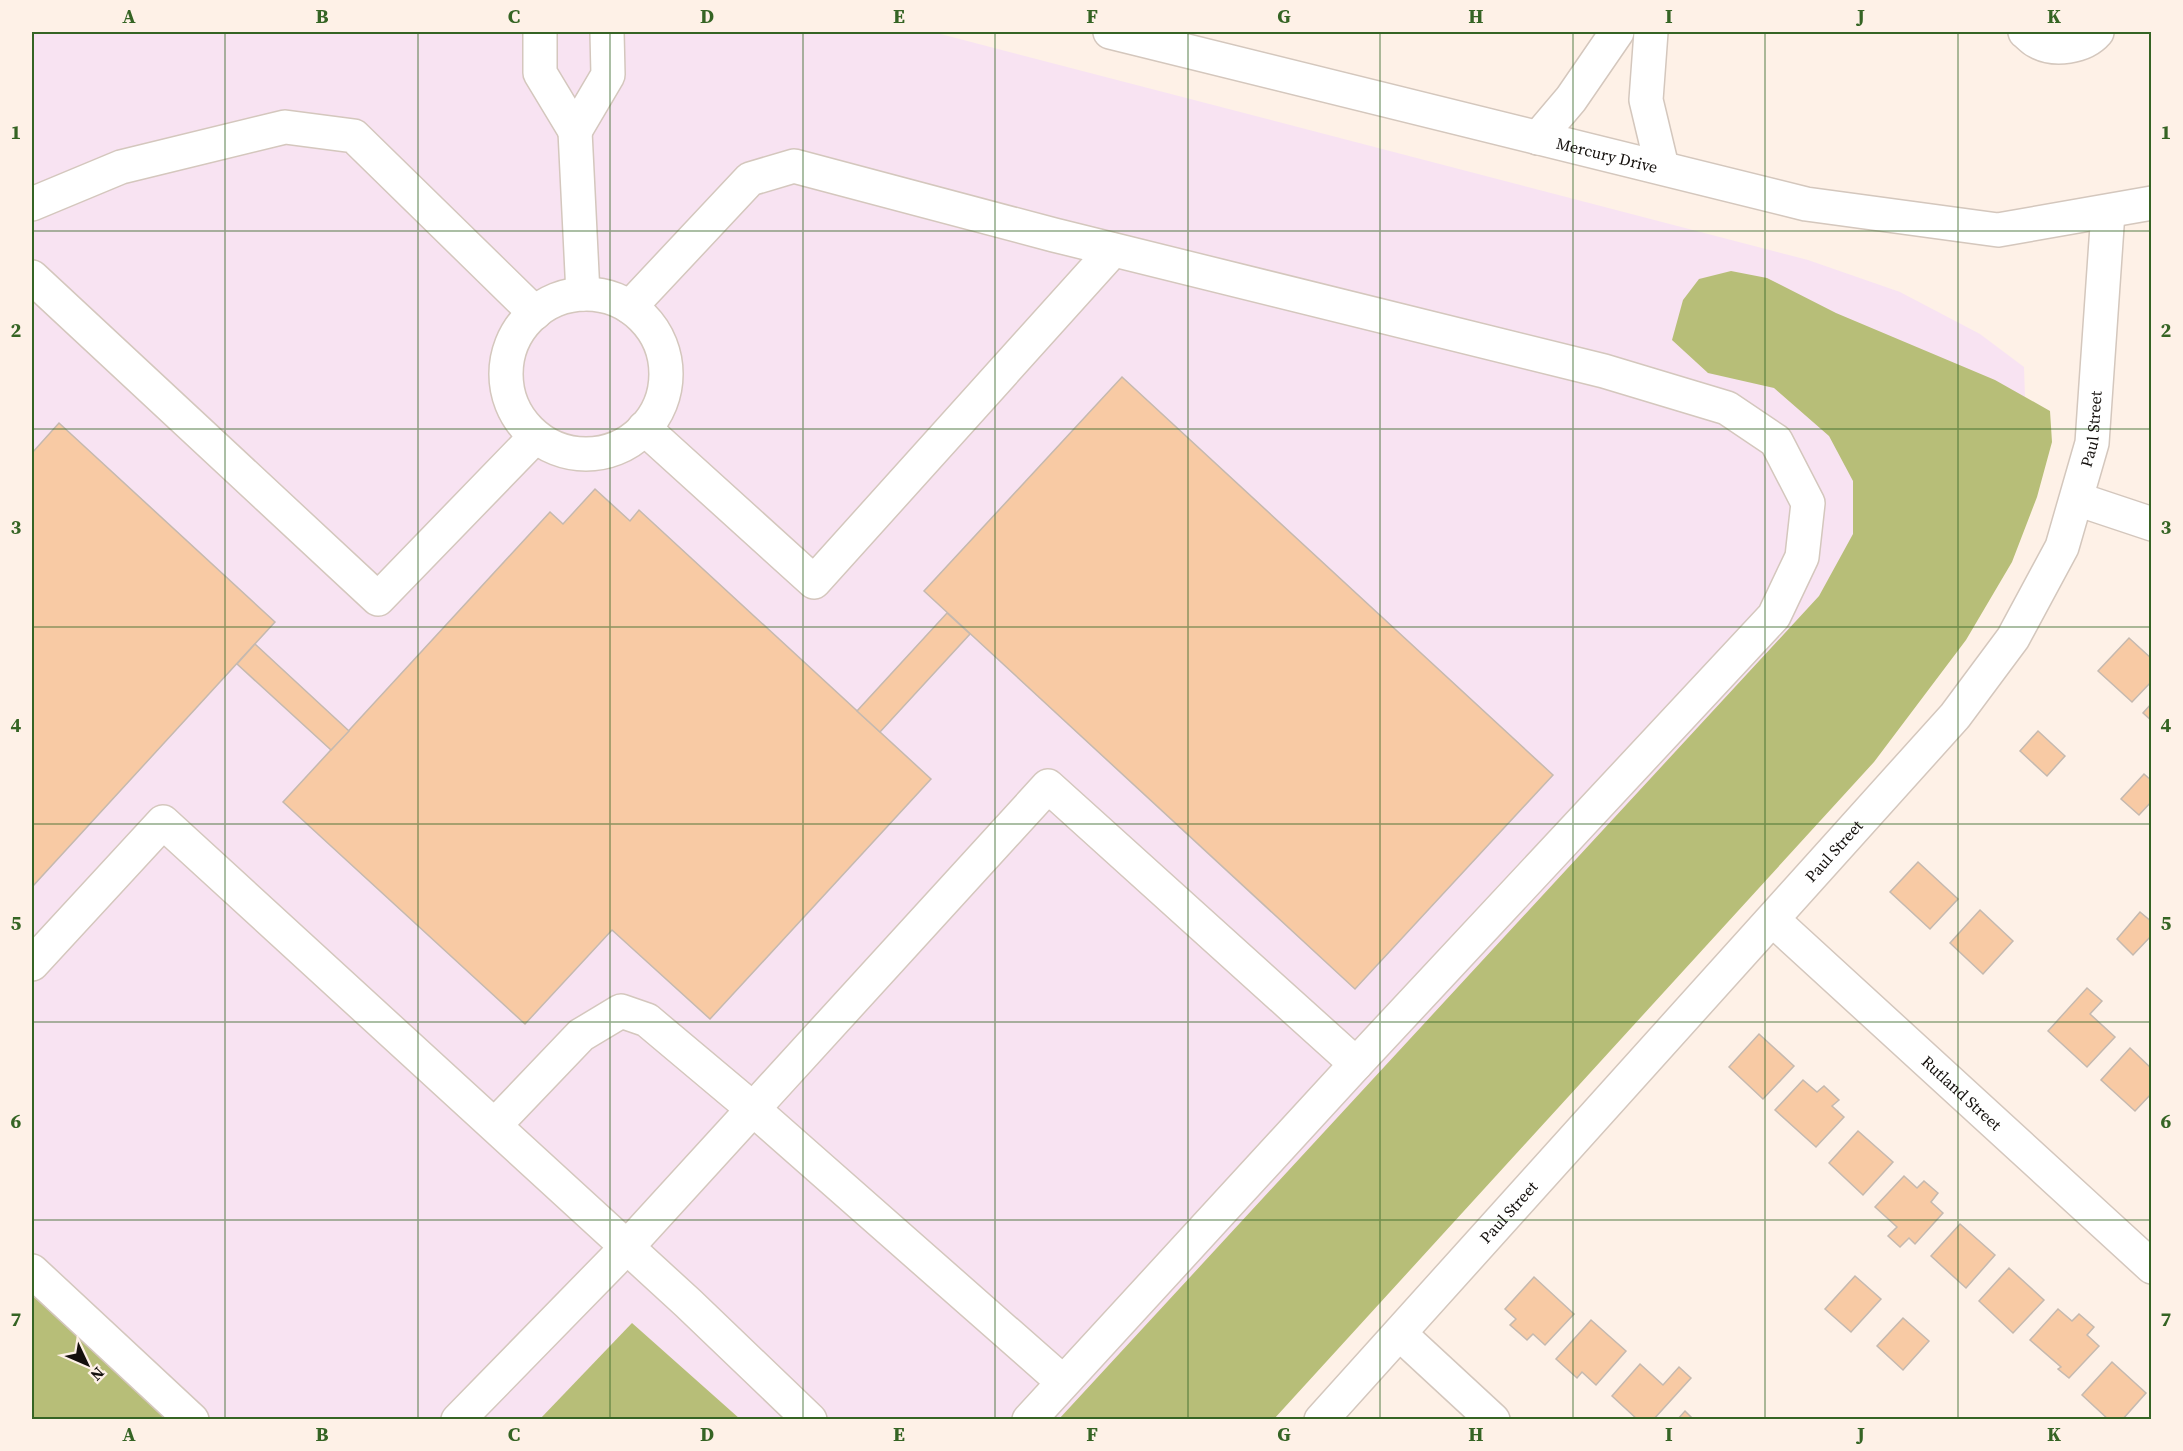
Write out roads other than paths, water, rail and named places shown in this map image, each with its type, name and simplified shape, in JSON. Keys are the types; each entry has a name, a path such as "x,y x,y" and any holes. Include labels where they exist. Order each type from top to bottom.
{"street":[{"path":"540,32 540,73 575,132 583,294"},
{"path":"575,132 608,75 607,32"},
{"name":"Mercury Drive","path":"1110,32 1806,204 1998,230 2108,212"},
{"path":"1538,138 1571,99 1617,32"},
{"path":"1651,32 1646,100 1662,167"},
{"path":"2025,32 2036,42 2057,48 2089,40 2097,32"},
{"path":"32,204 121,167 285,127 354,136 535,313"},
{"path":"630,307 750,179 794,166 1113,250 1604,371 1727,408 1776,441 1808,503 1802,557 1774,616 1029,1419"},
{"path":"2108,212 2151,203"},
{"name":"Paul Street","path":"1321,1419 1955,716 2013,638 2062,548 2092,443 2108,212"},
{"path":"644,428 814,582 1113,250"},
{"path":"34,283 378,599 535,437"},
{"path":"592,293 617,299 630,307 641,314 658,336 666,362 665,389 656,416 637,436 613,450 586,455 559,451 535,437 518,418 507,395 505,369 511,344 524,322 543,306 567,295 592,293"},
{"path":"2077,499 2151,522"},
{"path":"458,1419 627,1247 1048,786 1356,1064"},
{"path":"32,964 163,822 495,1125 810,1419"},
{"name":"Rutland Street","path":"1773,920 2151,1266"},
{"path":"495,1125 581,1035 621,1011 647,1020 753,1109 1063,1382"},
{"path":"32,1271 192,1419"},
{"path":"1400,1334 1493,1419"}]}
